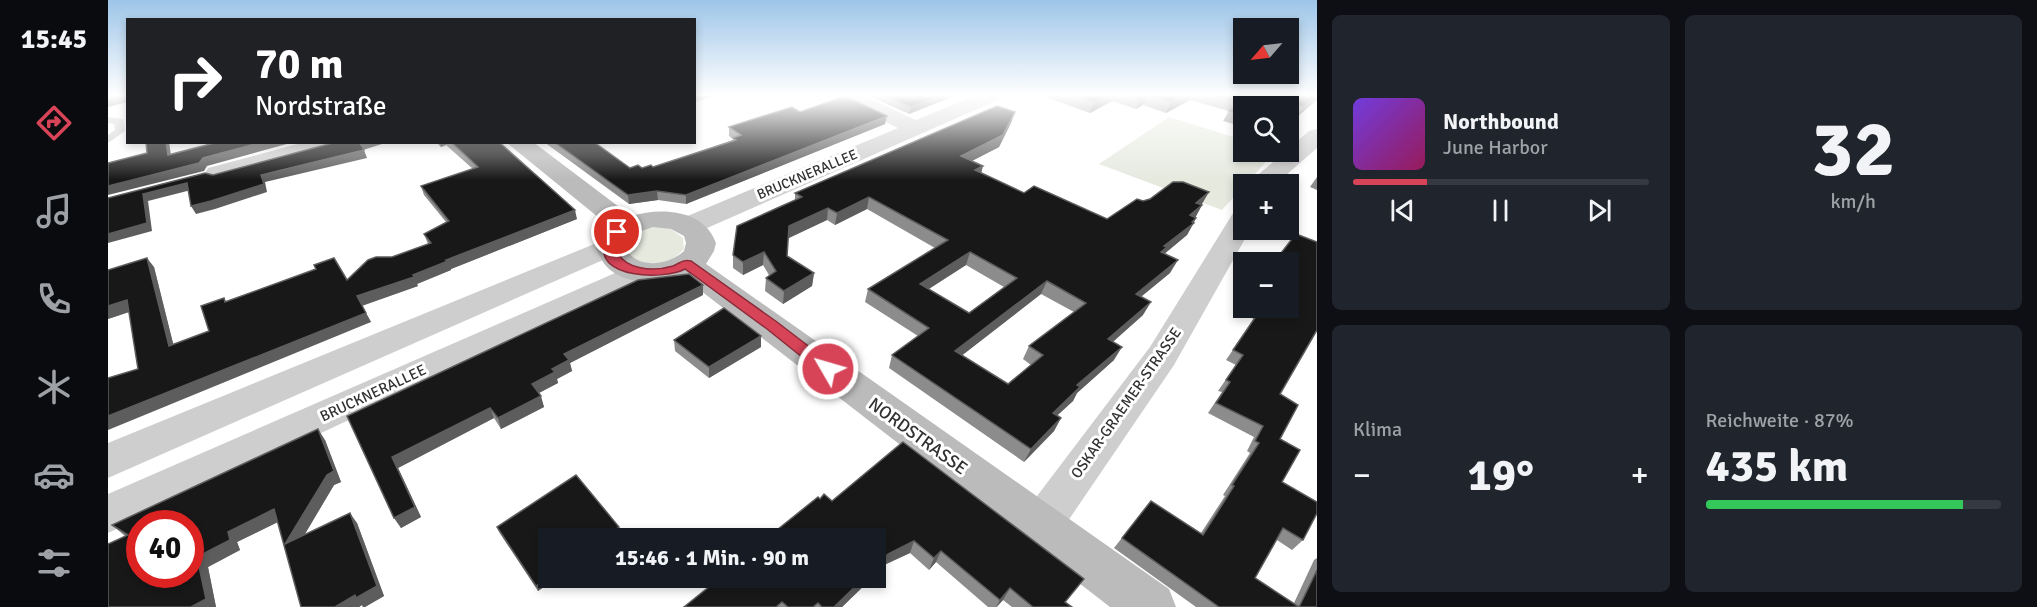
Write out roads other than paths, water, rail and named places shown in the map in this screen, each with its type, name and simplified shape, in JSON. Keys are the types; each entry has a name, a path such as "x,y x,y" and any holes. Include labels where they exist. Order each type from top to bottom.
{"street":[{"path":"905,123 915,128"},
{"name":"BRUCKNERALLEE","path":"687,245 926,123"},
{"path":"1273,174 1317,136"},
{"path":"212,174 325,144"},
{"path":"519,144 618,237"},
{"name":"NORDSTRASSE","path":"618,237 651,219 671,220 687,245 1040,526 1151,607"},
{"name":"OSKAR-GRAEMER-STRASSE","path":"1040,526 1162,356 1233,235"},
{"path":"618,237 612,256 618,264 638,272 663,272 687,245"},
{"path":"108,461 618,237"},
{"name":"BRUCKNERALLEE","path":"108,514 638,272"}],"lane":[{"path":"108,140 120,131 119,123"}]}
